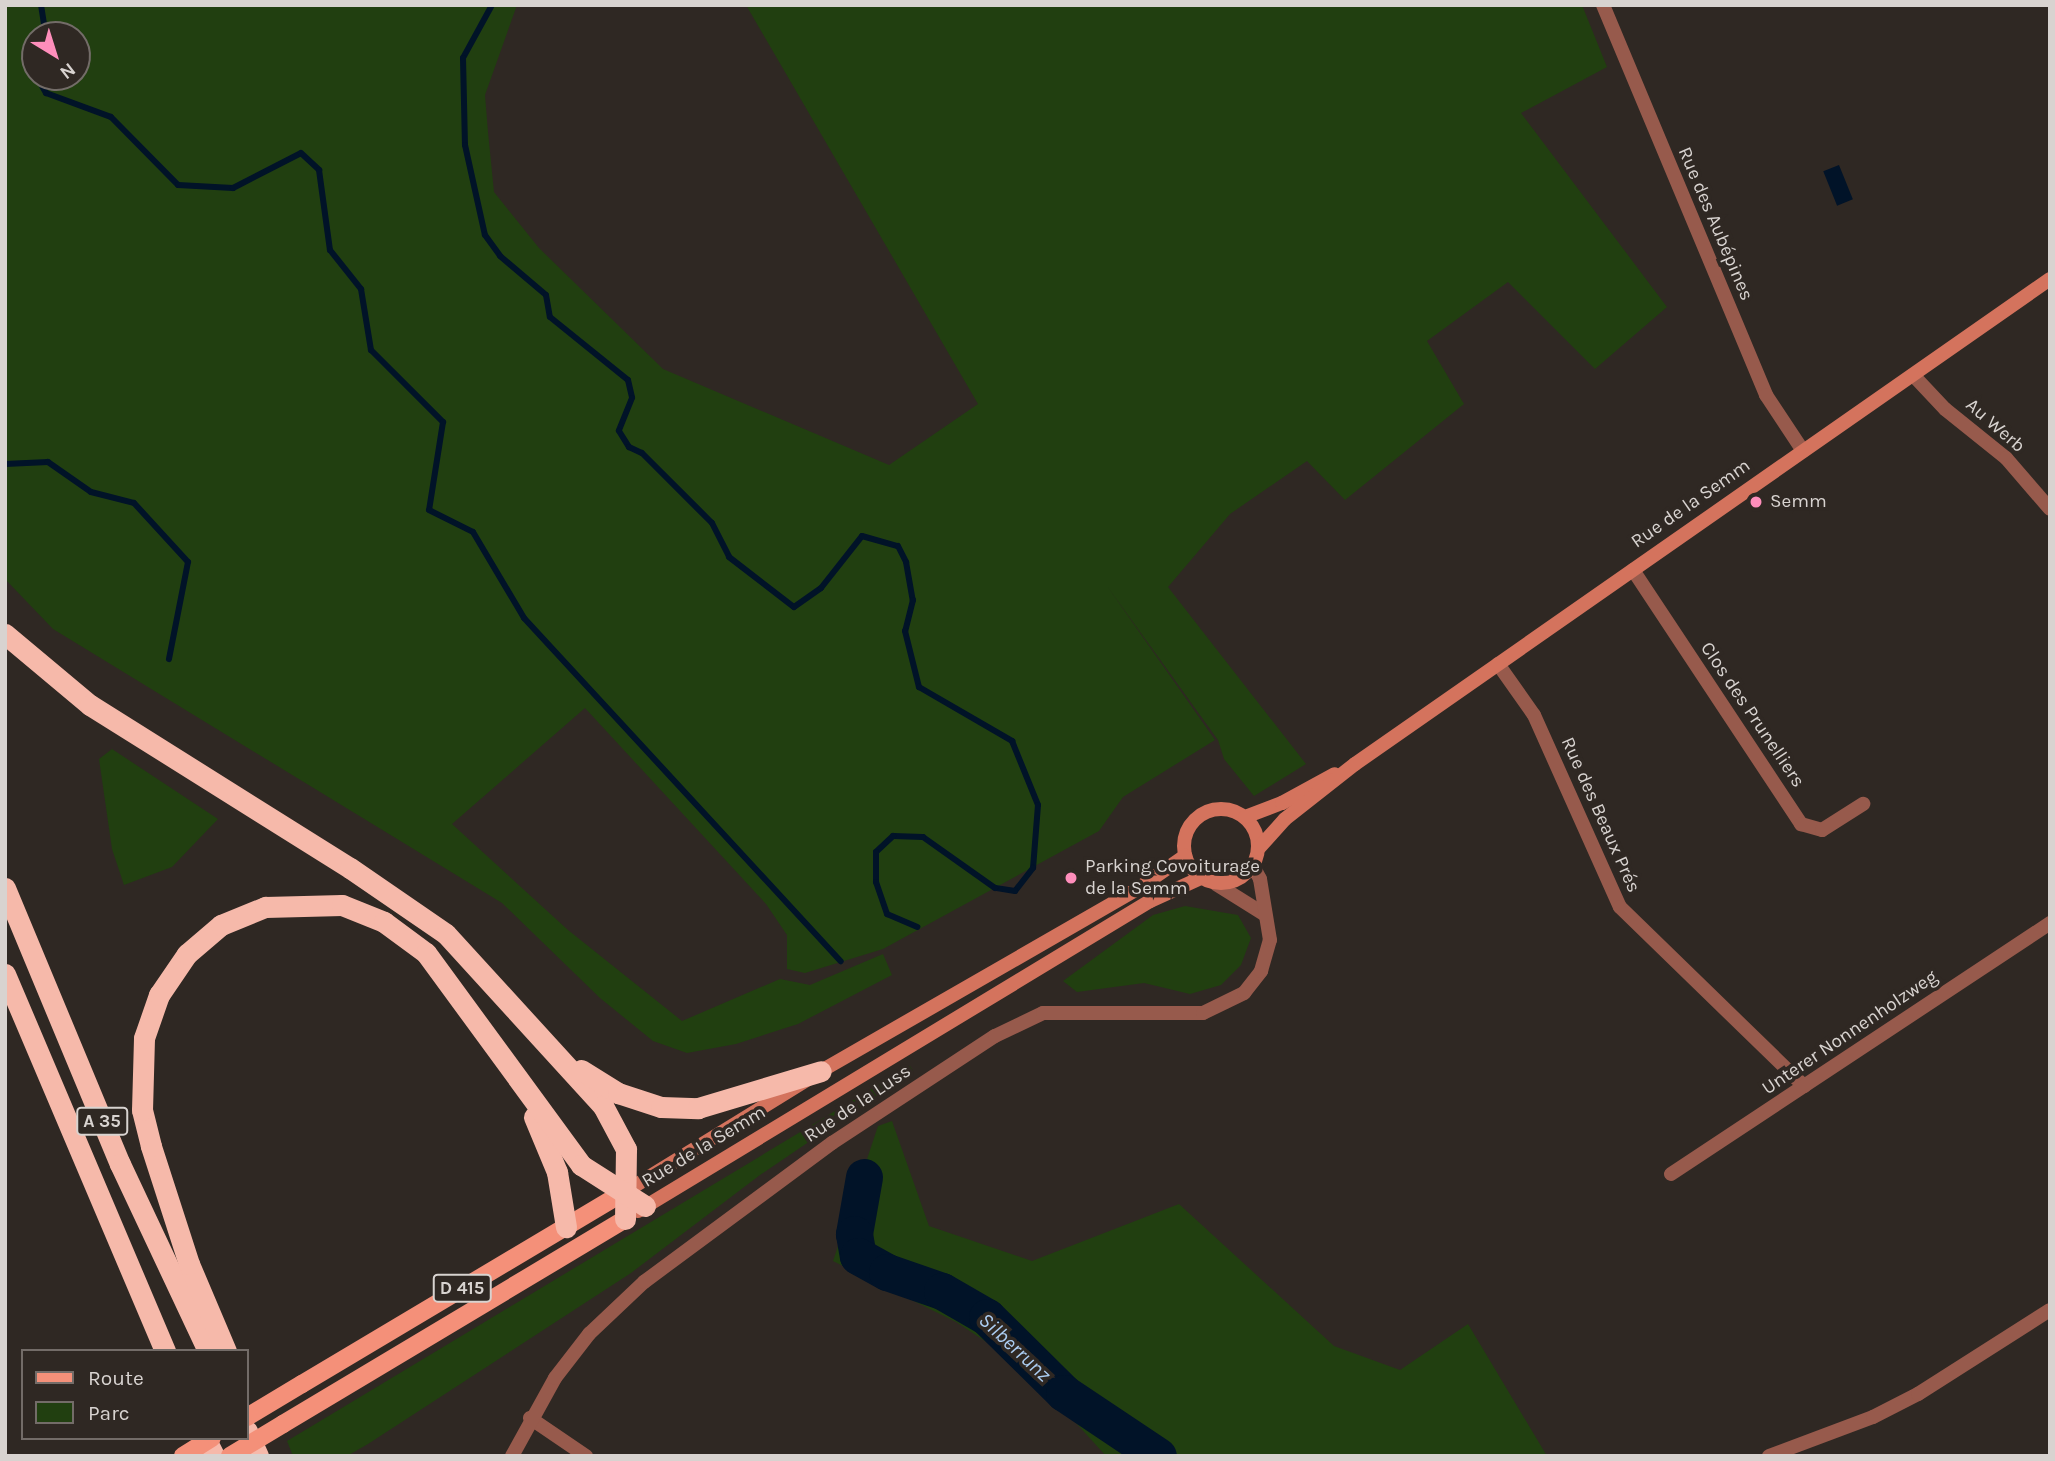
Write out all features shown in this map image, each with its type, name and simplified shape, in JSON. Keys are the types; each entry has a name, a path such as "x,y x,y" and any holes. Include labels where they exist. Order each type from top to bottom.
{"highway":[{"path":"5,634 90,705 350,868 446,934 564,1060 603,1106 626,1150 623,1193 625,1219"},
{"name":"A 35","path":"5,888 120,1164 207,1349"},
{"path":"225,1349 189,1264 142,1110 144,1038 159,995 187,954 221,925 265,907 342,905 384,922 426,953 514,1078 581,1165 645,1206"},
{"name":"A 35","path":"5,974 164,1349"},
{"path":"564,1060 618,1093 661,1107 698,1108 821,1071"},
{"path":"514,1078 557,1172 566,1227"},
{"path":"248,1415 253,1445"},
{"path":"206,1440 214,1456"}],"main road":[{"name":"Rue de la Semm","path":"1258,849 1285,819 1355,764 2050,279"},
{"name":"Rue de la Semm","path":"1245,817 1282,803 1355,764"},
{"path":"1220,809 1245,817 1258,835 1258,849 1253,866 1237,881 1216,884 1202,878 1185,856 1186,834 1199,816 1220,809"},
{"name":"Rue de la Semm","path":"248,1416 623,1193 821,1071 1136,890 1185,856"},
{"name":"Rue de la Semm","path":"230,1456 1150,901 1202,878"},
{"path":"183,1456 209,1440"}],"street":[{"name":"Rue des Aubépines","path":"1604,5 1766,395 1803,451"},
{"name":"Au Werb","path":"1913,375 1945,409 2006,458 2050,509"},
{"name":"Clos des Prunelliers","path":"1633,570 1801,824 1822,830 1863,804"},
{"name":"Rue des Beaux Prés","path":"1498,664 1534,715 1620,907 1804,1086"},
{"name":"Rue de la Luss","path":"512,1456 530,1418 589,1334 644,1282 832,1143 995,1036 1043,1013 1203,1013 1223,1007 1244,993 1261,971 1270,940 1260,879 1253,866"},
{"path":"1216,884 1264,914"},
{"name":"Unterer Nonnenholzweg","path":"1671,1174 2050,923"},
{"path":"1769,1456 1873,1417 1918,1394 2050,1310"},
{"path":"530,1418 586,1456"}],"green space":[{"path":"5,5 517,5 485,95 488,132 494,192 539,248 663,369 889,465 978,404 746,5 1582,5 1607,67 1521,113 1667,307 1595,369 1508,282 1427,341 1464,404 1345,500 1307,461 1230,514 1168,587 1306,764 1254,796 1224,759 1218,740 1107,586 1215,740 1123,797 1099,831 883,949 805,973 787,969 787,935 766,904 585,708 452,824 568,930 682,1021 780,979 810,985 883,954 892,975 798,1024 736,1044 687,1053 653,1041 600,998 502,903 53,629 5,579"},
{"path":"112,749 218,819 172,867 124,885 112,849 99,759"},
{"path":"1185,906 1238,915 1251,938 1241,965 1221,985 1190,994 1144,983 1077,992 1063,981 1153,915"},
{"path":"910,1066 913,1071 760,1175 631,1273 368,1444 347,1456 293,1456 287,1441"},
{"path":"892,1121 929,1226 1032,1261 1179,1204 1334,1346 1400,1370 1468,1324 1547,1456 1106,1456 1026,1368 956,1322 833,1261 878,1126"}],"water":[{"path":"1839,165 1853,199 1837,206 1823,171"}],"waterway":[{"path":"41,5 44,21"},
{"path":"492,5 463,58 465,145 485,235 500,256 546,295 550,317 628,380 632,398 619,431 629,447 642,453 712,523 729,557 794,607 821,588 862,536 898,546 906,562 913,600 905,631 919,687 1012,741 1038,805 1033,868 1015,891 995,888 923,837 893,836 876,852 876,882 887,914 917,927"},
{"path":"45,91 111,117 178,185 233,188 301,153 319,170 330,250 361,289 371,350 443,422 429,510 473,532 524,618 841,961"},
{"path":"5,464 48,462 91,492 134,503 188,562 169,659"},
{"name":"Silberrunz","path":"864,1177 854,1234 858,1256 887,1272 942,1291 987,1317 1064,1393 1158,1456"}],"place":[{"name":"Semm","path":"1756,502"},
{"name":"Parking Covoiturage de la Semm","path":"1071,878"}]}
